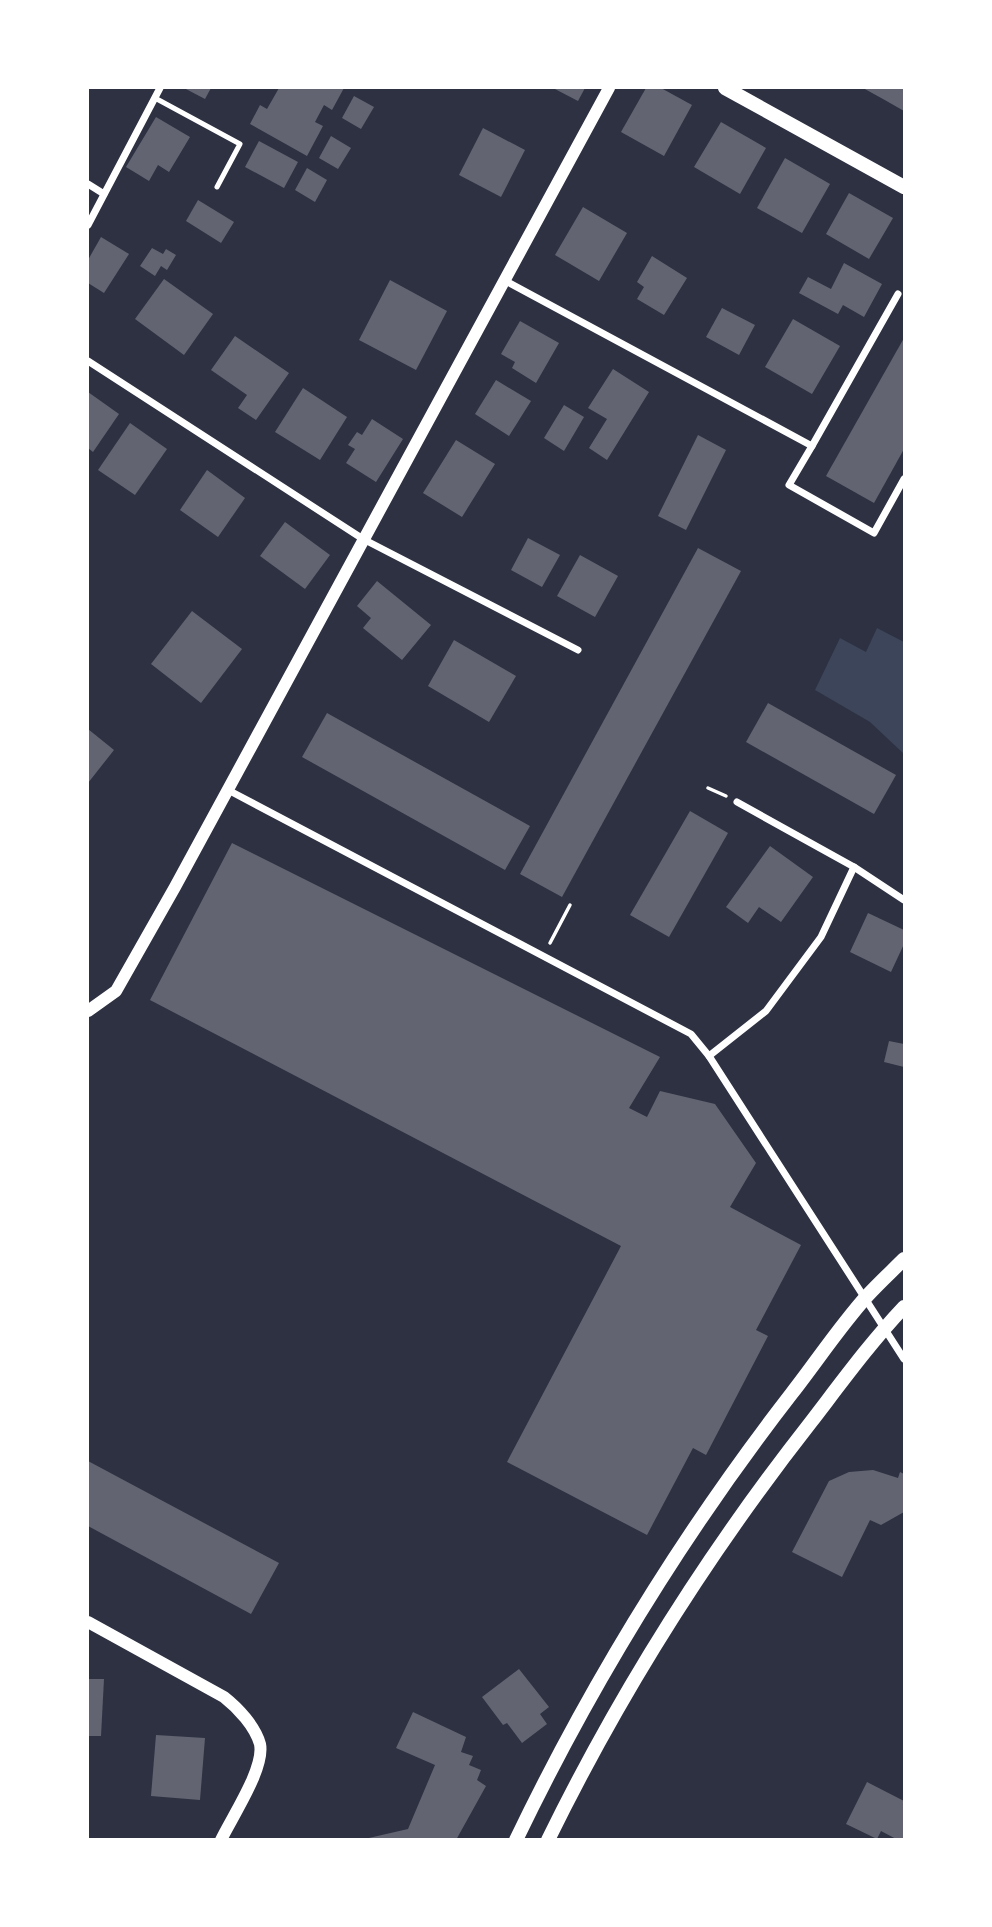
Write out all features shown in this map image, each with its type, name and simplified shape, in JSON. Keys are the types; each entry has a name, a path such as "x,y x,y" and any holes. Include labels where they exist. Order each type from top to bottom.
{"main road":[{"path":"725,88 905,187"},
{"path":"516,1839 548,1773 606,1670 752,1444 866,1297 905,1259"},
{"path":"548,1839 631,1683 711,1557 783,1458 884,1328 905,1307"}],"street":[{"path":"88,225 160,88"},
{"path":"88,1011 116,991 228,790 608,88"},
{"path":"88,184 104,194"},
{"path":"504,280 811,446"},
{"path":"898,294 789,485 874,533 905,479"},
{"path":"88,361 363,539 578,650"},
{"path":"228,790 691,1034 709,1056 905,1359"},
{"path":"737,802 854,867 905,900"},
{"path":"709,1056 766,1011 821,937 854,867"},
{"path":"88,1622 224,1697 237,1708 254,1732 260,1745 260,1762 221,1839"}],"lane":[{"path":"155,98 240,144 217,187"}],"path":[{"path":"708,788 737,802"},
{"path":"543,956 570,905"}],"shaded area":[{"path":"877,628 904,642 904,754 870,722 815,690 840,638 866,652"}],"building":[{"path":"184,88 211,88 205,99"},
{"path":"279,88 344,88 332,110 324,105 315,122 323,126 307,156 250,124 260,105 267,109"},
{"path":"553,88 585,88 578,101"},
{"path":"646,88 661,88 692,105 664,156 621,132"},
{"path":"863,88 904,88 904,111 883,99"},
{"path":"354,96 374,107 361,129 342,118"},
{"path":"156,117 190,137 169,172 158,165 149,181 126,167"},
{"path":"721,122 766,148 740,194 694,167"},
{"path":"483,128 525,150 501,197 459,175"},
{"path":"331,136 351,148 338,169 319,158"},
{"path":"259,141 298,162 284,188 245,167"},
{"path":"785,158 830,184 802,233 757,208"},
{"path":"307,168 327,180 315,202 295,190"},
{"path":"849,193 893,218 869,259 826,234"},
{"path":"198,200 234,222 221,243 186,221"},
{"path":"583,207 627,233 599,281 555,255"},
{"path":"101,237 129,254 104,293 88,283 88,260"},
{"path":"152,248 163,254 166,249 176,255 167,270 161,266 155,276 140,266"},
{"path":"652,256 687,278 664,315 637,299 644,287 637,282"},
{"path":"844,263 882,284 864,317 843,305 838,314 799,293 808,277 831,289"},
{"path":"164,279 213,314 184,355 135,319"},
{"path":"390,280 447,311 416,370 359,340"},
{"path":"722,308 755,325 739,355 706,337"},
{"path":"793,319 840,346 812,394 765,367"},
{"path":"520,321 559,343 536,383 512,368 515,362 501,354"},
{"path":"235,336 289,373 256,420 238,408 247,395 211,370"},
{"path":"904,338 904,449 874,503 826,476"},
{"path":"613,369 649,392 607,460 589,448 607,419 588,408"},
{"path":"496,380 531,401 509,436 475,414"},
{"path":"303,388 347,417 320,460 275,432"},
{"path":"88,392 119,414 93,452 88,448"},
{"path":"564,405 584,417 564,451 544,438"},
{"path":"372,419 403,439 376,482 346,463 355,449 348,445 357,432 362,435"},
{"path":"130,423 167,449 135,495 98,470"},
{"path":"698,435 726,450 686,530 658,516"},
{"path":"456,440 495,464 462,517 423,493"},
{"path":"207,470 245,498 218,537 180,510"},
{"path":"285,522 330,555 305,589 260,556"},
{"path":"528,538 560,555 542,587 511,570"},
{"path":"698,548 741,571 562,897 520,874"},
{"path":"580,555 618,576 595,617 557,596"},
{"path":"377,581 431,625 402,660 363,628 371,618 357,606"},
{"path":"192,611 242,649 201,703 151,664"},
{"path":"454,640 516,676 489,722 428,686"},
{"path":"768,703 896,775 874,814 746,742"},
{"path":"327,713 530,826 505,870 302,757"},
{"path":"88,729 114,750 88,783"},
{"path":"690,811 728,833 669,937 630,915"},
{"path":"232,843 660,1057 629,1108 647,1117 660,1091 715,1104 756,1163 730,1207 801,1245 756,1330 768,1336 706,1455 693,1448 647,1535 507,1462 621,1246 150,1000"},
{"path":"770,846 813,877 781,922 759,907 748,923 726,907"},
{"path":"868,913 904,930 904,944 891,972 850,952"},
{"path":"889,1041 904,1044 904,1067 884,1062"},
{"path":"88,1461 279,1563 251,1614 88,1526"},
{"path":"873,1470 898,1478 900,1472 904,1474 904,1512 881,1525 870,1520 842,1577 792,1552 829,1481 849,1472"},
{"path":"519,1669 549,1707 540,1714 547,1724 522,1743 507,1723 503,1725 482,1697"},
{"path":"88,1679 104,1679 101,1736 88,1736"},
{"path":"413,1712 466,1737 461,1752 473,1756 469,1765 481,1770 477,1780 486,1786 456,1840 360,1840 408,1829 435,1765 396,1748"},
{"path":"156,1735 205,1738 200,1800 151,1796"},
{"path":"867,1782 904,1801 904,1840 898,1840 881,1831 877,1839 846,1824"}]}
